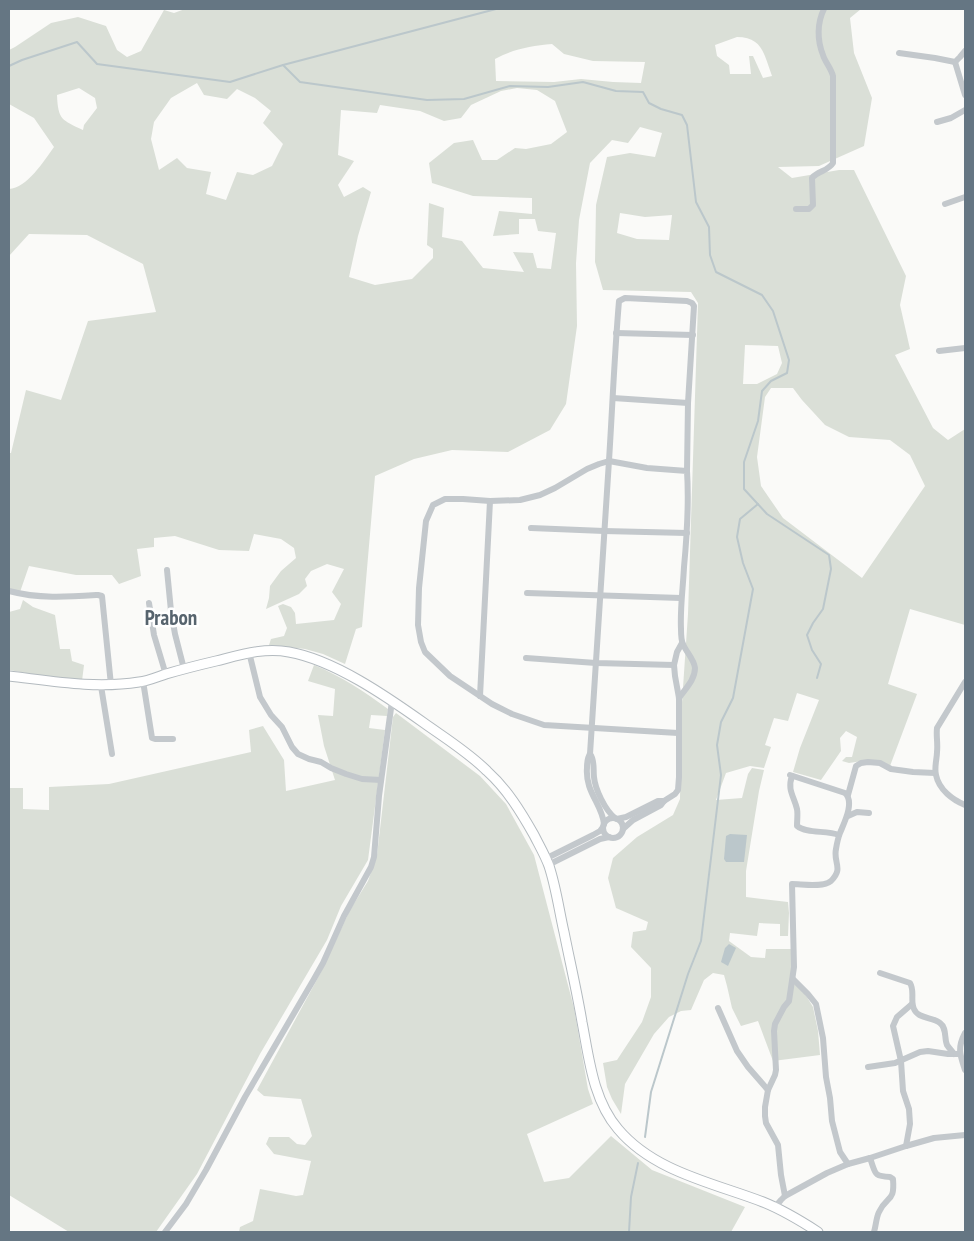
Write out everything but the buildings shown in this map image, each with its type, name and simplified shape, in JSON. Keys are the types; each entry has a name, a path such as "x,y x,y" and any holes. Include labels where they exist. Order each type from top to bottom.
{"street":[{"path":"796,209 809,209 813,205 812,178 816,173 828,169 833,163 833,76 823,55 818,34 819,20 824,9"},
{"path":"899,53 955,62 965,51"},
{"path":"955,62 965,95"},
{"path":"937,122 951,118 965,110"},
{"path":"945,204 965,197"},
{"path":"609,837 604,833 602,815 595,795 593,758 590,754 616,333 619,301 627,297 687,301 694,306 688,403 687,533 681,630 682,643 695,668 693,677 679,698"},
{"path":"616,333 693,336"},
{"path":"939,351 965,348"},
{"path":"613,398 688,403"},
{"path":"678,733 544,725 512,714 492,704 450,676 425,652 418,625 419,588 426,520 433,505 445,499 490,502 520,500 540,495 586,469 609,461 647,468 686,470"},
{"path":"480,696 490,502"},
{"path":"531,528 687,533"},
{"path":"167,570 171,611 184,669"},
{"path":"9,591 49,598 102,596 106,685 112,754"},
{"path":"527,592 682,598"},
{"path":"149,603 154,635 166,675"},
{"path":"622,829 633,820 661,805 676,794 678,790 679,698 674,665 677,652 682,643"},
{"path":"9,676 76,684 106,685 143,681 249,652 277,650 306,656 323,662 353,677 392,701 488,771 514,801 522,814 547,862 558,903 595,1084 603,1104 617,1128 640,1149 672,1168 775,1208 818,1232"},
{"path":"249,652 260,697 270,715 282,727 292,747 298,754 346,774 362,779 381,780"},
{"path":"526,658 596,663 674,665"},
{"path":"143,681 152,738 172,738"},
{"path":"965,682 937,728 938,752 935,761 939,784 951,798 965,806"},
{"path":"165,1232 186,1204 245,1097 314,979 344,916 371,866 374,858 381,780 392,701"},
{"path":"785,1196 778,1145 766,1123 765,1107 768,1090 776,1070 775,1024 789,1001 793,979 792,884 824,885 829,883 835,876 838,864 835,852 839,835 848,816 848,796 856,766 868,762 880,763 891,769 936,773"},
{"path":"839,835 802,830 797,826 797,807 790,788 791,776 845,793 848,796"},
{"path":"547,862 600,839 620,835 622,824 595,795"},
{"path":"547,862 600,831 608,820 626,817 658,801 664,801"},
{"path":"848,816 857,812 869,813"},
{"path":"880,973 912,985 914,1011 918,1015 939,1022 943,1026 947,1044 957,1054 965,1070"},
{"path":"793,979 816,1004 823,1038 832,1121 840,1152 848,1164"},
{"path":"906,1146 910,1124 909,1109 903,1091 901,1061 893,1026 897,1017 912,1004"},
{"path":"718,1008 737,1051 768,1090"},
{"path":"957,1054 965,1033"},
{"path":"868,1067 895,1063 920,1052 957,1054"},
{"path":"775,1208 785,1196 848,1164 934,1138 965,1136"},
{"path":"870,1158 878,1176 893,1179 893,1194 879,1212 874,1232"}],"shaded area":[{"path":"185,9 861,9 850,18 854,53 872,98 864,146 819,166 778,167 792,178 839,170 854,170 906,276 900,305 910,349 895,355 933,428 948,440 965,429 965,625 910,609 888,684 917,694 890,766 869,760 849,763 842,761 846,757 852,757 857,737 846,731 840,738 841,751 821,780 793,772 800,748 819,700 797,693 788,721 774,718 765,745 771,747 764,768 750,766 726,773 716,800 742,798 748,774 752,768 764,770 746,871 746,897 788,902 788,936 780,936 780,924 759,923 757,936 730,933 729,941 751,957 765,958 766,949 791,949 791,977 813,1007 820,1055 773,1061 758,1021 741,1026 732,1008 724,975 713,973 704,980 691,1010 681,1011 669,1017 654,1034 625,1084 621,1114 607,1087 603,1063 617,1060 642,1022 651,997 651,968 631,947 633,932 646,930 648,922 616,908 608,878 613,858 637,837 673,815 680,799 681,717 688,614 698,303 691,292 603,290 595,262 596,205 607,157 630,153 655,157 662,133 640,127 628,143 612,140 590,163 579,220 576,263 577,326 566,404 550,430 508,452 452,450 414,459 375,476 362,627 356,629 345,664 323,654 305,649 269,645 271,639 284,636 287,628 278,606 283,604 291,607 295,613 296,624 334,620 341,604 332,592 344,569 327,564 311,571 305,579 307,586 299,594 266,609 270,586 281,571 296,558 294,548 281,539 254,534 249,551 219,550 175,536 154,538 154,547 137,549 141,576 119,584 112,575 76,575 29,566 20,592 9,589 9,453 11,453 26,390 61,400 88,321 156,312 143,264 87,235 29,234 9,256 9,189 29,179 54,147 34,118 9,104 9,50 51,23 78,17 106,26 117,50 127,57 141,51 164,10 174,13","holes":["737,37 752,40 764,54 772,76 763,78 753,56 749,56 751,74 730,74 729,65 717,56 715,45","552,44 564,54 593,61 645,62 641,83 581,79 554,82 496,81 495,59 515,50","197,83 204,95 227,99 237,89 255,98 271,111 263,123 283,144 272,166 253,175 237,172 226,200 206,194 211,172 187,168 177,158 159,170 151,139 154,122 171,98","79,88 95,98 97,108 84,125 83,130 62,118 57,95","517,88 537,90 555,101 567,132 551,144 526,149 515,148 497,160 482,160 473,140 454,143 429,163 432,183 473,196 532,198 532,214 499,211 493,236 519,234 519,219 535,219 538,231 556,233 551,269 537,268 533,253 513,252 524,272 483,268 462,241 442,237 444,208 429,203 427,245 433,249 433,258 412,279 375,285 349,277 358,236 371,192 363,187 344,197 338,185 354,161 338,155 341,110 377,113 380,105 420,111 444,121 461,118 471,105 501,91","620,213 645,217 672,215 669,240 637,239 617,233","745,345 778,346 782,363 777,374 757,384 743,384","771,388 793,388 825,425 849,437 890,440 910,455 925,486 862,578 783,518 761,486 757,457 765,397"]},
{"path":"23,600 33,607 55,615 60,649 70,649 72,661 84,665 82,681 9,670 9,612 20,609"},
{"path":"314,665 334,674 371,696 388,709 387,716 371,715 369,728 385,730 368,860 341,906 327,940 260,1054 197,1174 156,1232 69,1232 9,1195 9,788 23,788 23,809 49,810 49,787 109,784 251,752 249,730 263,726 284,760 286,791 335,780 324,746 318,715 333,716 335,689 308,681"},
{"path":"396,713 480,776 506,804 534,855 574,1008 588,1089 593,1104 527,1134 544,1182 569,1178 611,1136 652,1170 745,1207 731,1232 239,1232 240,1227 253,1221 260,1189 296,1196 303,1195 311,1161 274,1154 266,1144 269,1137 289,1137 297,1144 305,1145 312,1136 301,1099 264,1096 257,1090 320,974 350,910 368,881 377,855 393,717"},
{"path":"730,834 747,835 744,862 726,862 724,859 726,836"},
{"path":"729,944 736,948 728,966 721,962 725,948"}],"waterway":[{"path":"9,66 77,42 97,64 230,82 283,65 496,9"},
{"path":"283,65 300,82 427,100 464,99 510,86 548,87 583,82 616,91 643,92 649,103 661,109 682,115 687,125 696,202 709,227 710,255 716,272 762,295 773,311 789,360 787,373 771,381 762,391 758,421 744,462 744,489 767,514 829,555 831,569 823,609 807,635 812,650 821,664 817,678"},
{"path":"645,1137 651,1092 688,974 701,941 721,775 717,745 721,722 733,698 753,589 743,563 737,537 740,519 758,504"},
{"path":"629,1232 631,1197 638,1163"}],"district":[{"name":"Prabon","path":"171,618"}]}
